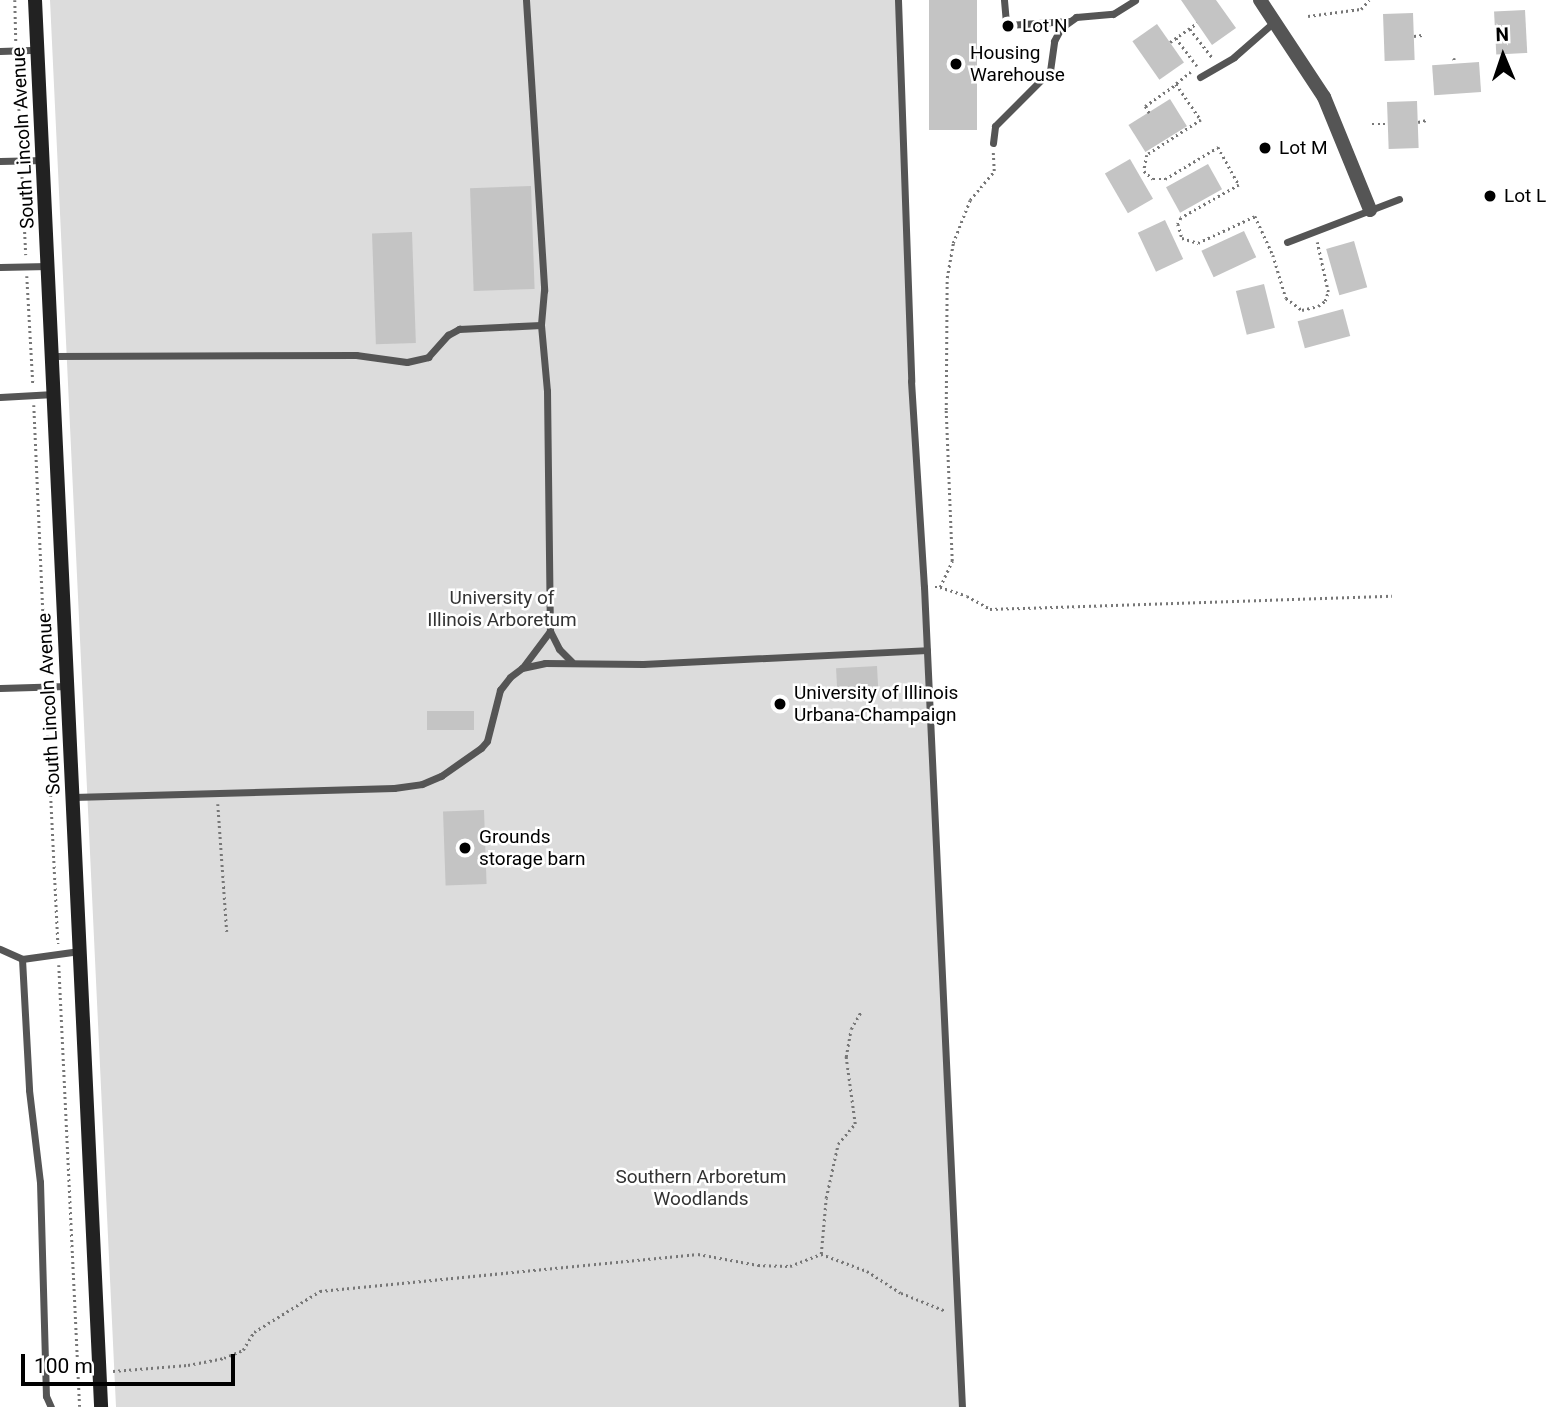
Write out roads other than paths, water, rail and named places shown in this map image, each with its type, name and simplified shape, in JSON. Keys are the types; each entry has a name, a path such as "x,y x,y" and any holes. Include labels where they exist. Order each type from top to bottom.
{"main road":[{"name":"South Lincoln Avenue","path":"36,0 101,1407"}],"street":[{"path":"1260,0 1324,97 1370,210"}],"lane":[{"path":"526,0 544,290 541,326 547,391 550,631 559,649 573,663"},
{"path":"898,0 912,381 962,1407"},
{"path":"1004,0 1006,25 1068,21 1076,17 1113,14 1135,0"},
{"path":"993,143 995,126 1050,71 1054,41 1068,21"},
{"path":"1200,78 1234,57 1274,22"},
{"path":"0,51 39,50"},
{"path":"0,161 44,159"},
{"path":"1287,242 1399,199"},
{"path":"0,267 48,266"},
{"path":"53,356 356,355 407,362 428,357 448,335 459,329 541,326"},
{"path":"0,397 54,394"},
{"path":"73,797 394,788 422,784 466,761 487,741 500,690 522,668 550,631"},
{"path":"522,668 573,663 643,664 927,650"},
{"path":"0,688 68,686"},
{"path":"0,949 22,959 80,951"},
{"path":"22,959 29,1090 40,1182 46,1396 51,1407"}],"place":[{"name":"Lot N","path":"1008,26"},
{"name":"Housing Warehouse","path":"956,64"},
{"name":"Lot M","path":"1265,148"},
{"name":"Lot L","path":"1490,196"},
{"name":"University of Illinois Urbana-Champaign","path":"780,704"},
{"name":"Grounds storage barn","path":"465,848"}],"park label":[{"name":"University of Illinois Arboretum","path":"502,609"},
{"name":"Southern Arboretum Woodlands","path":"701,1188"}]}
